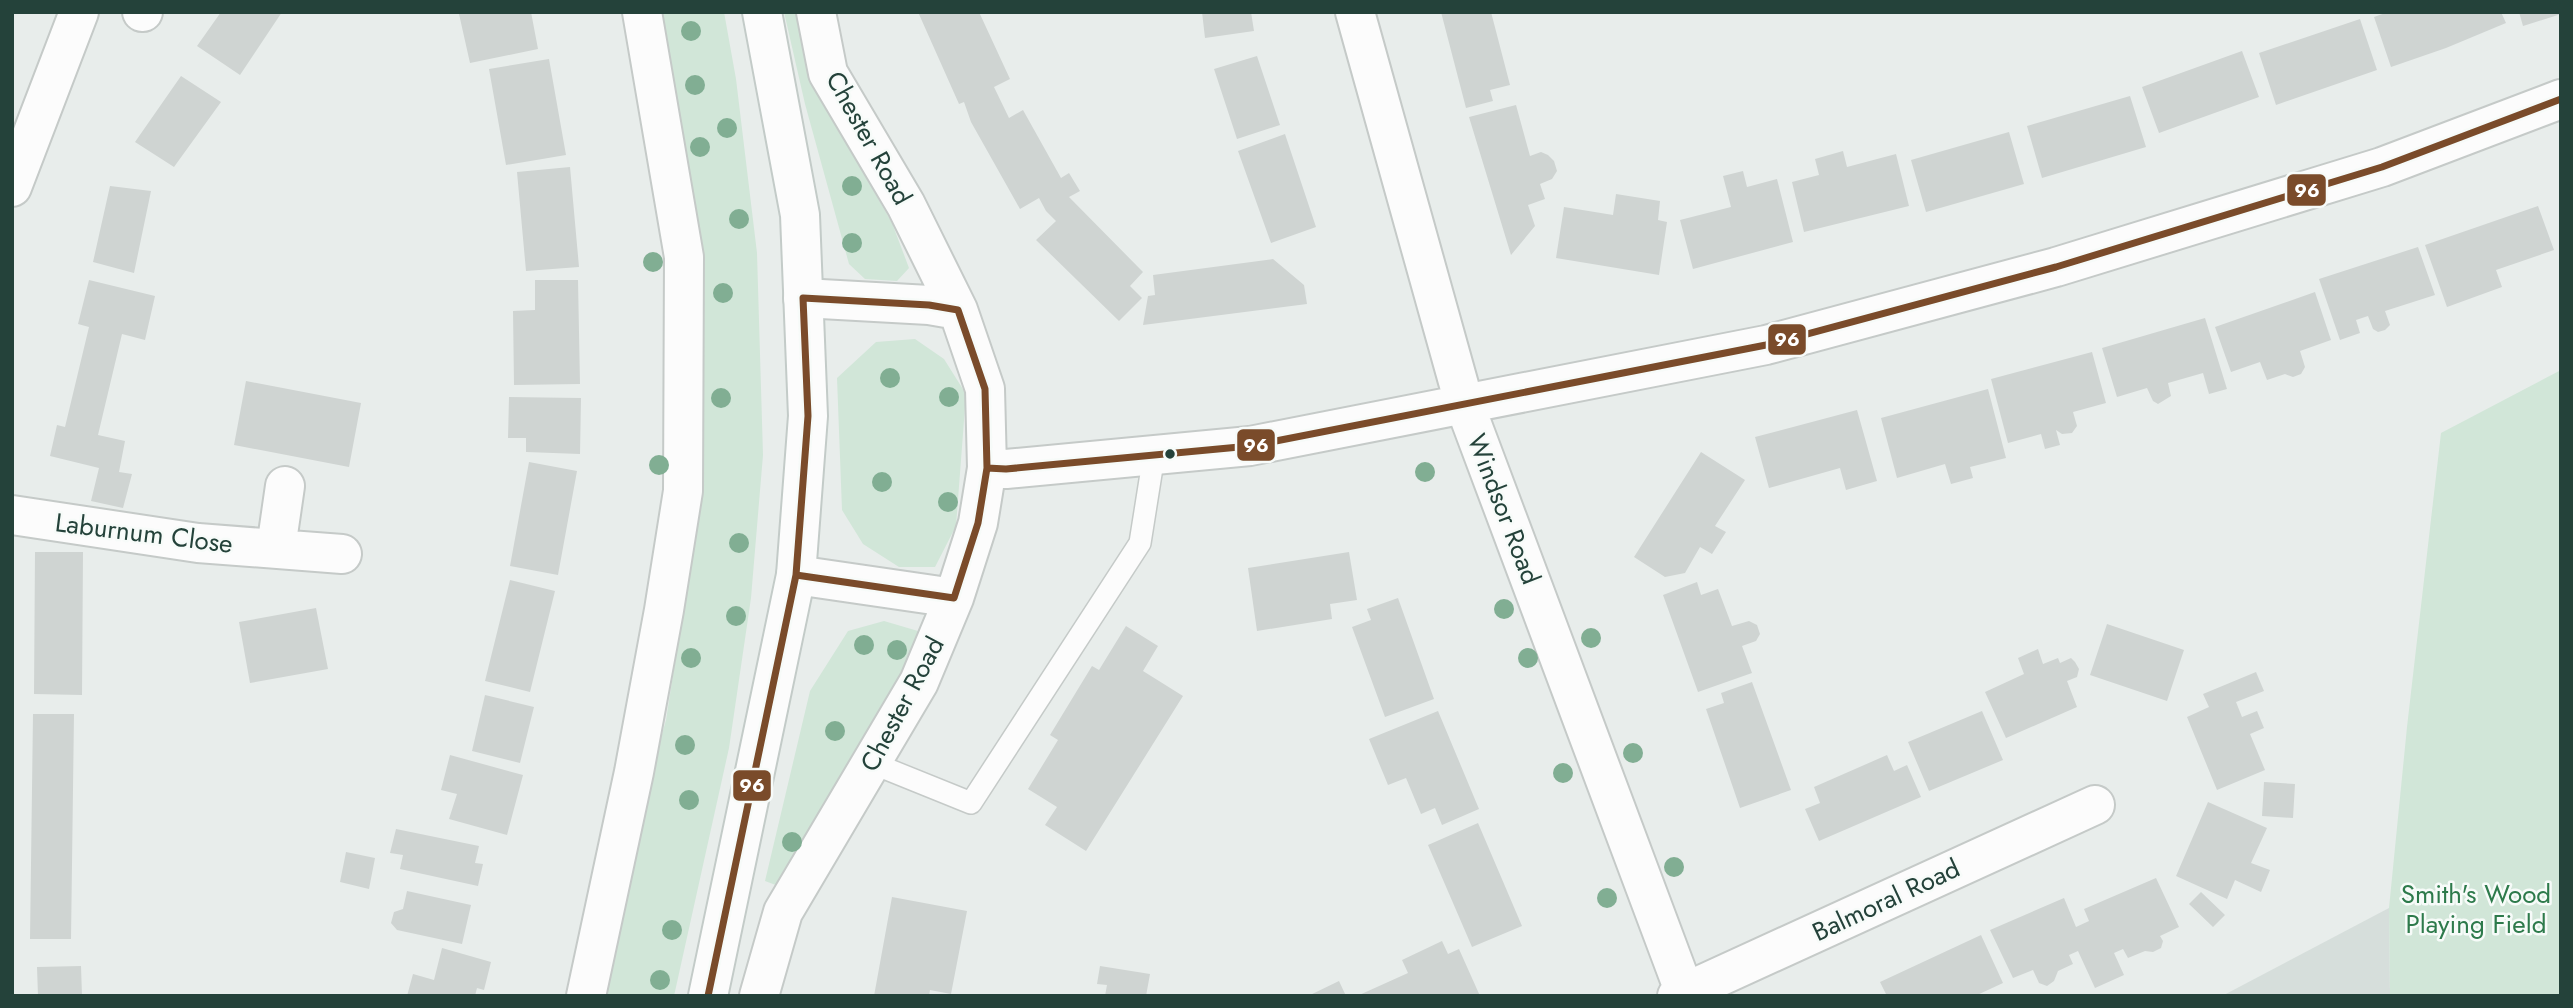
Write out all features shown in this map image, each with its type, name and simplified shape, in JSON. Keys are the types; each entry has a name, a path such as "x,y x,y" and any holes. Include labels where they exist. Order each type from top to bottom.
{"street":[{"path":"12,187 79,12"},
{"path":"586,996 634,772 683,491 684,257 642,12"},
{"path":"708,996 796,575 808,416 800,215 762,12"},
{"name":"Chester Road","path":"759,996 783,912 919,682 954,598 978,523 987,468 985,389 958,310 906,205 828,73 817,12"},
{"name":"Windsor Road","path":"1354,12 1464,403 1683,995"},
{"path":"987,468 1006,469 1250,446 1766,345 2056,267 2382,167 2561,99"},
{"path":"803,298 929,305 958,310"},
{"path":"276,548 285,486"},
{"name":"Laburnum Close","path":"12,515 198,543 342,554"},
{"path":"796,575 954,598"},
{"name":"Balmoral Road","path":"1683,995 2095,805"}],"lane":[{"path":"872,763 971,803 1140,543 1154,455"}],"shaded area":[{"path":"2389,908 2390,996 2222,996"}],"green space":[{"path":"661,12 724,12 736,79 757,253 763,455 751,598 729,748 674,996 599,996 641,809 666,720 693,546"},
{"path":"784,12 799,12 817,91 892,223 909,268 897,281 865,279 849,264 805,104"},
{"path":"915,339 944,359 966,394 956,526 935,567 899,567 863,544 842,510 837,378 876,342"},
{"name":"Smith's Wood Playing Field","path":"2561,370 2561,996 2390,996 2389,908 2441,433"},
{"path":"884,621 918,631 901,679 781,887 765,881 810,691 848,631"}],"building":[{"path":"221,12 282,12 240,75 197,46"},
{"path":"531,12 538,49 470,63 459,14"},
{"path":"918,12 979,12 1010,79 994,87 1009,118 1023,110 1061,178 1069,173 1080,191 1069,197 1143,272 1130,286 1142,298 1119,321 1036,240 1056,221 1039,198 1020,209 971,122 964,102 959,104"},
{"path":"1202,12 1251,12 1254,31 1205,38"},
{"path":"1441,12 1491,12 1510,85 1490,90 1493,101 1466,108"},
{"path":"2388,12 2501,12 2506,23 2391,67 2374,17"},
{"path":"2519,12 2561,12 2561,14 2523,26"},
{"path":"2360,19 2377,70 2276,105 2259,53"},
{"path":"2242,51 2259,97 2159,133 2142,87"},
{"path":"1257,56 1280,125 1237,139 1214,69"},
{"path":"549,59 566,155 506,165 489,69"},
{"path":"181,76 221,102 174,167 135,142"},
{"path":"2130,96 2146,147 2042,178 2027,126"},
{"path":"1516,105 1530,156 1541,152 1548,155 1554,161 1557,171 1552,179 1540,184 1545,199 1528,205 1535,226 1511,255 1469,117"},
{"path":"2009,132 2024,184 1926,212 1911,160"},
{"path":"1285,134 1316,227 1271,243 1238,151"},
{"path":"1843,151 1847,167 1896,154 1909,206 1804,232 1792,182 1819,175 1815,159"},
{"path":"570,167 579,267 526,271 517,172"},
{"path":"1743,171 1747,187 1777,179 1793,242 1693,269 1680,220 1731,207 1723,176"},
{"path":"110,186 151,191 134,273 93,262"},
{"path":"1616,194 1660,201 1658,220 1667,222 1659,275 1556,258 1564,207 1613,215"},
{"path":"2538,206 2554,250 2496,270 2502,287 2447,307 2425,245"},
{"path":"2418,247 2435,295 2385,311 2390,325 2385,330 2378,332 2373,329 2368,316 2356,320 2360,333 2340,340 2319,279"},
{"path":"1273,259 1304,285 1307,304 1143,325 1148,296 1155,295 1153,275"},
{"path":"89,280 155,296 145,340 122,334 98,435 125,441 119,472 132,474 123,508 91,501 99,468 50,456 57,425 65,427 89,327 78,324"},
{"path":"535,280 578,280 580,384 514,385 513,311 535,310"},
{"path":"2315,292 2331,340 2300,351 2305,367 2301,374 2293,377 2285,374 2267,380 2260,362 2231,372 2215,327"},
{"path":"2205,318 2227,389 2209,394 2203,373 2168,383 2171,396 2158,404 2153,401 2147,388 2117,397 2102,348"},
{"path":"2092,352 2106,403 2073,412 2077,426 2072,433 2062,434 2056,430 2060,445 2045,449 2041,434 2008,443 1991,379"},
{"path":"246,381 361,403 349,467 234,445"},
{"path":"1988,389 2006,458 1970,467 1973,478 1951,484 1945,464 1897,478 1881,418"},
{"path":"509,397 581,398 580,454 526,452 526,438 508,438"},
{"path":"1857,410 1877,481 1846,490 1840,468 1769,488 1755,437"},
{"path":"1701,452 1745,480 1715,526 1726,532 1712,554 1700,547 1685,573 1665,577 1634,557"},
{"path":"529,462 577,471 558,575 510,566"},
{"path":"35,552 83,552 82,695 34,694"},
{"path":"1349,552 1357,600 1330,604 1332,619 1257,631 1248,568"},
{"path":"510,580 555,591 530,692 485,681"},
{"path":"1697,582 1701,595 1718,589 1732,626 1749,621 1757,625 1760,634 1756,641 1742,646 1752,673 1698,692 1663,595"},
{"path":"1398,598 1434,699 1385,717 1352,627 1371,620 1367,609"},
{"path":"316,608 328,669 250,683 239,622"},
{"path":"2107,624 2184,650 2167,701 2090,675"},
{"path":"1126,626 1158,646 1143,671 1183,696 1086,851 1045,825 1057,807 1028,789 1058,740 1050,735 1092,666 1099,670"},
{"path":"2038,649 2043,664 2058,658 2060,663 2071,658 2075,662 2079,669 2077,677 2067,681 2077,707 2006,738 1985,692 2024,674 2018,658"},
{"path":"2256,672 2264,691 2236,702 2242,717 2257,711 2264,728 2250,734 2265,770 2217,790 2187,717 2209,707 2203,694"},
{"path":"1752,682 1791,790 1740,808 1706,709 1724,703 1721,693"},
{"path":"485,695 534,707 520,763 472,751"},
{"path":"1438,711 1479,809 1442,825 1435,808 1421,814 1406,778 1388,785 1369,739"},
{"path":"1982,711 2003,760 1929,791 1908,742"},
{"path":"33,714 74,714 71,939 30,939"},
{"path":"450,755 523,775 507,835 449,819 457,794 441,790"},
{"path":"1887,755 1894,771 1907,765 1921,797 1819,841 1805,809 1820,803 1814,787"},
{"path":"2264,782 2295,784 2293,818 2262,816"},
{"path":"2208,802 2267,828 2251,863 2270,870 2261,892 2235,880 2227,899 2176,876"},
{"path":"1478,823 1522,926 1472,947 1428,845"},
{"path":"396,829 479,846 475,863 483,864 478,886 400,869 403,855 390,853"},
{"path":"346,852 375,858 369,889 340,882"},
{"path":"2156,878 2179,927 2160,936 2163,941 2161,948 2153,952 2145,951 2128,958 2123,949 2114,953 2124,975 2095,988 2078,951 2069,955 2073,964 2058,971 2054,981 2047,986 2039,983 2033,970 2013,978 1990,930 2064,898 2076,927 2089,921 2084,909"},
{"path":"407,891 471,905 462,944 397,930 391,923 394,912 403,909"},
{"path":"2201,892 2225,915 2213,927 2189,904"},
{"path":"892,897 967,911 951,994 930,990 929,996 874,996"},
{"path":"1981,935 2003,983 1975,996 1887,996 1880,982"},
{"path":"1442,941 1448,954 1459,949 1480,996 1357,996 1408,973 1402,960"},
{"path":"442,948 491,962 484,990 477,988 475,996 407,996 413,974 434,980"},
{"path":"81,966 82,996 38,996 37,967"},
{"path":"1100,966 1150,974 1146,996 1105,996 1107,985 1097,984"},
{"path":"1339,981 1346,996 1308,996"}],"transit line":[{"name":"96","path":"987,468 1006,469 1250,446 1766,345 2056,267 2382,167 2561,99"},
{"name":"96","path":"803,298 929,305 958,310 985,389 987,468 978,523 954,598 796,575 808,416 803,298"},
{"name":"96","path":"708,996 796,575"}]}
